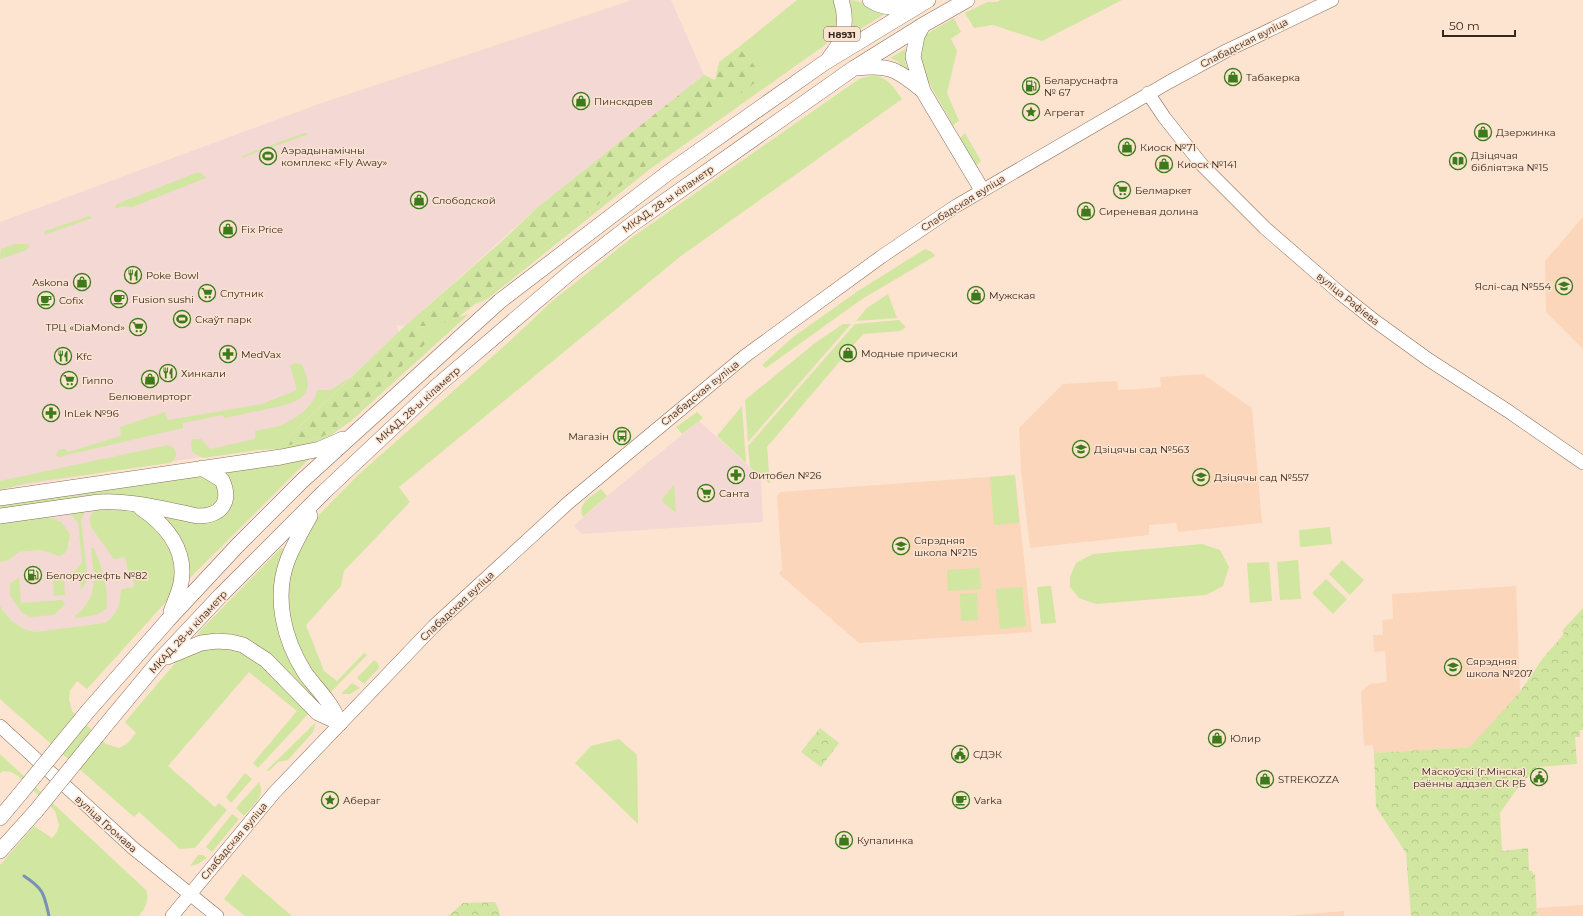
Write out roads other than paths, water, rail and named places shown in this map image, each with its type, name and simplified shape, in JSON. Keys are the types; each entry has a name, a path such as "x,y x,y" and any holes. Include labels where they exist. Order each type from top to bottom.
{"highway":[{"name":"Н8931","path":"824,63 840,43 843,32 844,11 841,0"},
{"path":"870,0 886,7 898,8 925,2"},
{"name":"МКАД, 28-ы кіламетр","path":"0,851 36,811 159,661 324,492 437,386 573,270 631,225 854,68 923,24 966,0"},
{"name":"МКАД, 28-ы кіламетр","path":"0,818 88,711 168,620 237,546 302,481 500,301 669,172 824,63 925,2"},
{"path":"923,24 917,36 913,57 922,91 982,190"},
{"path":"854,68 880,66 893,69 905,76 922,91"},
{"path":"0,498 281,457 320,448 338,442 356,431"},
{"path":"0,516 99,502 126,502 198,516 214,514 220,510 225,503 225,487 219,477 202,468"},
{"path":"324,492 297,538 287,561 281,598 286,634 295,654 306,674 328,702 340,723"},
{"path":"137,505 166,528 174,540 179,552 182,574 181,583 168,620"},
{"path":"159,661 174,653 201,643 217,641 243,645 266,660 318,713 340,723"}],"main road":[{"name":"Слабадская вуліца","path":"172,916 274,793 434,626 568,503 745,356 881,257 982,190 1148,94 1226,51 1332,0"},
{"name":"вуліца Рафіева","path":"1148,94 1164,117 1207,170 1261,225 1341,294 1375,322 1429,360 1508,411 1583,463"},
{"name":"вуліца Громава","path":"0,726 133,848 217,916"}],"waterway":[{"path":"24,876 36,885 42,893 46,902 49,916"}],"place":[{"name":"Табакерка","path":"1233,77"},
{"name":"Беларуснафта № 67","path":"1031,86"},
{"name":"Пинскдрев","path":"581,101"},
{"name":"Агрегат","path":"1031,112"},
{"name":"Дзержинка","path":"1483,132"},
{"name":"Киоск №71","path":"1127,147"},
{"name":"Аэрадынамічны комплекс «Fly Away»","path":"268,156"},
{"name":"Дзіцячая бібліятэка №15","path":"1458,161"},
{"name":"Киоск №141","path":"1164,164"},
{"name":"Белмаркет","path":"1122,190"},
{"name":"Слободской","path":"419,200"},
{"name":"Сиреневая долина","path":"1086,211"},
{"name":"Fix Price","path":"228,229"},
{"name":"Poke Bowl","path":"133,275"},
{"name":"Askona","path":"82,282"},
{"name":"Яслі-сад №554","path":"1564,286"},
{"name":"Спутник","path":"207,293"},
{"name":"Мужская","path":"976,295"},
{"name":"Fusion sushi","path":"119,299"},
{"name":"Cofix","path":"46,300"},
{"name":"Скаўт парк","path":"182,319"},
{"name":"ТРЦ «DiaMond»","path":"138,327"},
{"name":"Модные прически","path":"848,353"},
{"name":"MedVax","path":"228,354"},
{"name":"Kfc","path":"63,356"},
{"name":"Хинкали","path":"168,373"},
{"name":"Белювелирторг","path":"150,379"},
{"name":"Гиппо","path":"69,380"},
{"name":"InLek №96","path":"51,413"},
{"name":"Магазін","path":"622,436"},
{"name":"Дзіцячы сад №563","path":"1081,449"},
{"name":"Фитобел №26","path":"736,475"},
{"name":"Дзіцячы сад №557","path":"1201,477"},
{"name":"Санта","path":"706,493"},
{"name":"Сярэдняя школа №215","path":"901,546"},
{"name":"Белоруснефть №82","path":"33,575"},
{"name":"Сярэдняя школа №207","path":"1453,667"},
{"name":"Юлир","path":"1217,738"},
{"name":"СДЭК","path":"960,754"},
{"name":"Маскоўскі (г.Мінска) раённы аддзел СК РБ","path":"1539,777"},
{"name":"STREKOZZA","path":"1265,779"},
{"name":"Абераг","path":"330,800"},
{"name":"Varka","path":"961,800"},
{"name":"Купалинка","path":"844,840"}]}
